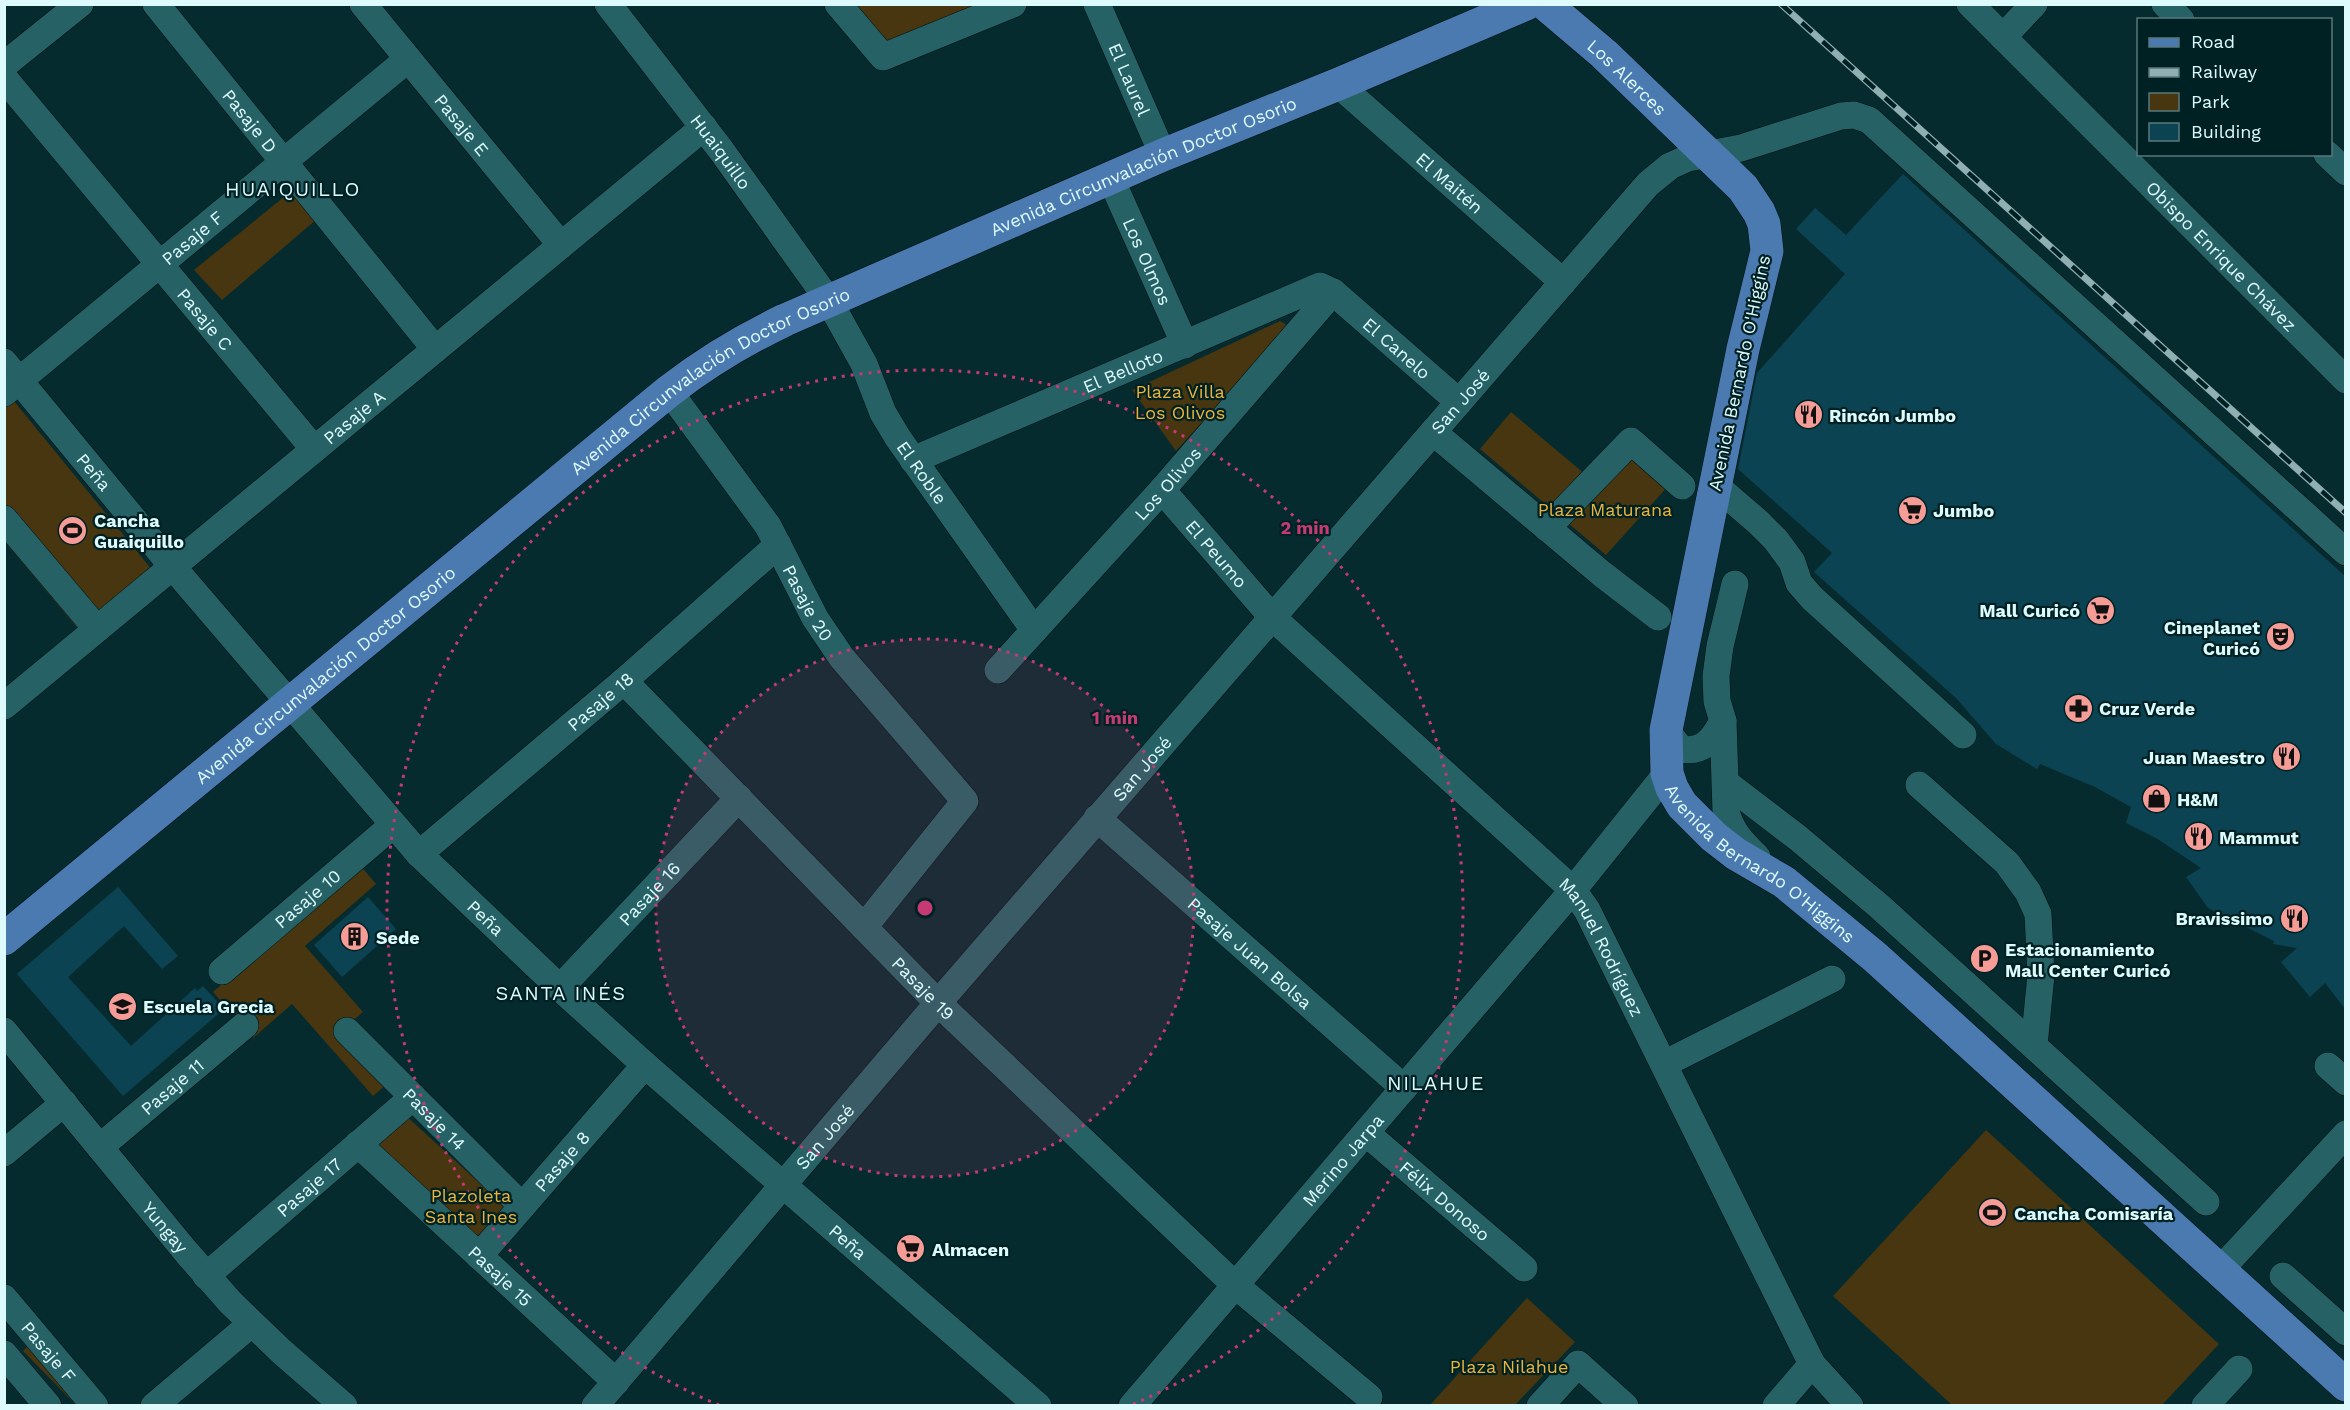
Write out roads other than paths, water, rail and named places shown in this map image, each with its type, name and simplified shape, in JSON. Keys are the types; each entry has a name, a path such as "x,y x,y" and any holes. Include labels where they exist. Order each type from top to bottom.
{"main road":[{"name":"Los Alerces","path":"1545,4 1604,54 1705,153"},
{"path":"1586,4 1588,22 1604,54"},
{"name":"Avenida Circunvalación Doctor Osorio","path":"4,939 669,392 702,366 732,347 785,320 1163,155 1341,83 1503,8"},
{"name":"Avenida Bernardo O'Higgins","path":"1705,153 1743,188 1754,203 1764,224 1767,244 1764,266 1743,350 1666,730 1667,773 1672,788 1682,805 1714,837 1736,854 1784,882 1875,957 2346,1385"}],"street":[{"path":"4,65 80,4"},
{"name":"Pasaje D","path":"156,4 435,349"},
{"name":"Pasaje E","path":"363,4 561,245"},
{"name":"Huaiquillo","path":"608,4 704,127 829,301"},
{"path":"838,4 883,57 1013,4"},
{"name":"El Laurel","path":"1097,4 1163,155"},
{"name":"Obispo Enrique Chávez","path":"1970,4 2346,380"},
{"path":"2003,37 2034,4"},
{"path":"2165,4 2179,18"},
{"name":"Pasaje F","path":"10,378 160,265 408,59"},
{"name":"Pasaje C","path":"4,78 314,449"},
{"name":"El Maitén","path":"1341,83 1348,93 1563,282"},
{"name":"San José","path":"596,1406 1097,818 1648,184 1670,166 1705,153 1741,148 1840,116 1854,116 1869,120 2346,552"},
{"name":"Pasaje A","path":"4,706 704,127"},
{"name":"Los Olmos","path":"1112,179 1185,345"},
{"name":"El Belloto","path":"913,460 1320,286 1334,292"},
{"name":"El Canelo","path":"1334,292 1459,402"},
{"name":"Los Olivos","path":"998,670 1162,490 1334,292"},
{"name":"El Roble","path":"829,301 864,364 883,413 913,460 1034,630"},
{"name":"Peña","path":"10,378 419,854 645,1065 1038,1406"},
{"name":"Pasaje 20","path":"669,392 768,526 815,618 842,658 965,801 864,927"},
{"path":"1433,432 1602,574 1658,617"},
{"path":"1547,528 1631,441 1682,486"},
{"path":"1715,485 1776,540 1792,562 1799,583 1812,598 1964,735"},
{"name":"El Peumo","path":"1162,490 1272,617"},
{"path":"4,519 97,629"},
{"name":"Pasaje 18","path":"419,854 624,681 778,545"},
{"path":"1735,584 1720,646 1716,676 1717,701 1723,721 1726,812 1729,824 1741,841 1784,882"},
{"name":"Manuel Rodríguez","path":"1272,617 1573,890 1587,910 1812,1364 1850,1406"},
{"name":"Pasaje 19","path":"624,681 938,1003 1235,1285 1370,1397"},
{"path":"1666,730 1672,741 1681,749 1690,750 1708,744 1723,721"},
{"name":"Merino Jarpa","path":"1132,1406 1573,890 1667,773"},
{"path":"1726,783 1798,838 1879,906 2206,1202"},
{"path":"1919,785 2007,863 2028,892 2038,914 2041,975 2034,1045"},
{"name":"Pasaje 16","path":"560,988 739,798"},
{"name":"Pasaje Juan Bolsa","path":"1097,818 1404,1088"},
{"name":"Pasaje 10","path":"222,971 393,825"},
{"path":"2007,1022 2041,975"},
{"path":"1664,1064 1833,979"},
{"name":"Pasaje 11","path":"100,1147 245,1025"},
{"name":"Yungay","path":"4,1031 206,1276 251,1324 344,1406"},
{"name":"Pasaje 14","path":"347,1031 522,1206"},
{"name":"Pasaje 8","path":"478,1256 645,1065"},
{"name":"Pasaje 17","path":"206,1276 413,1097"},
{"path":"4,1153 64,1103"},
{"name":"Félix Donoso","path":"1366,1132 1524,1268"},
{"path":"2220,1270 2346,1134"},
{"name":"Pasaje 15","path":"358,1144 616,1382"},
{"path":"2283,1276 2346,1332"},
{"name":"Pasaje F","path":"6,1303 95,1406"},
{"path":"154,1406 251,1324"},
{"name":"Pasaje F","path":"4,1354 48,1406"},
{"path":"1540,1406 1578,1364 1625,1406"},
{"path":"1776,1406 1812,1364"},
{"path":"2205,1406 2239,1369"}],"railway":[{"path":"1781,4 2346,513"}],"place":[{"name":"Rincón Jumbo","path":"1808,415"},
{"name":"Jumbo","path":"1912,510"},
{"name":"Cancha Guaiquillo","path":"73,530"},
{"name":"Mall Curicó","path":"2101,610"},
{"name":"Cineplanet Curicó","path":"2281,637"},
{"name":"Cruz Verde","path":"2078,708"},
{"name":"Juan Maestro","path":"2286,757"},
{"name":"H&M","path":"2156,799"},
{"name":"Mammut","path":"2198,837"},
{"name":"Bravissimo","path":"2294,918"},
{"name":"Sede","path":"355,937"},
{"name":"Estacionamiento Mall Center Curicó","path":"1984,959"},
{"name":"Escuela Grecia","path":"122,1006"},
{"name":"Cancha Comisaría","path":"1993,1213"},
{"name":"Almacen","path":"911,1249"}],"district":[{"name":"HUAIQUILLO","path":"293,189"},
{"name":"SANTA INÉS","path":"561,993"},
{"name":"NILAHUE","path":"1436,1083"}],"park label":[{"name":"Plaza Villa Los Olivos","path":"1180,401"},
{"name":"Plaza Maturana","path":"1605,509"},
{"name":"Plazoleta Santa Ines","path":"471,1205"},
{"name":"Plaza Nilahue","path":"1509,1366"}]}
